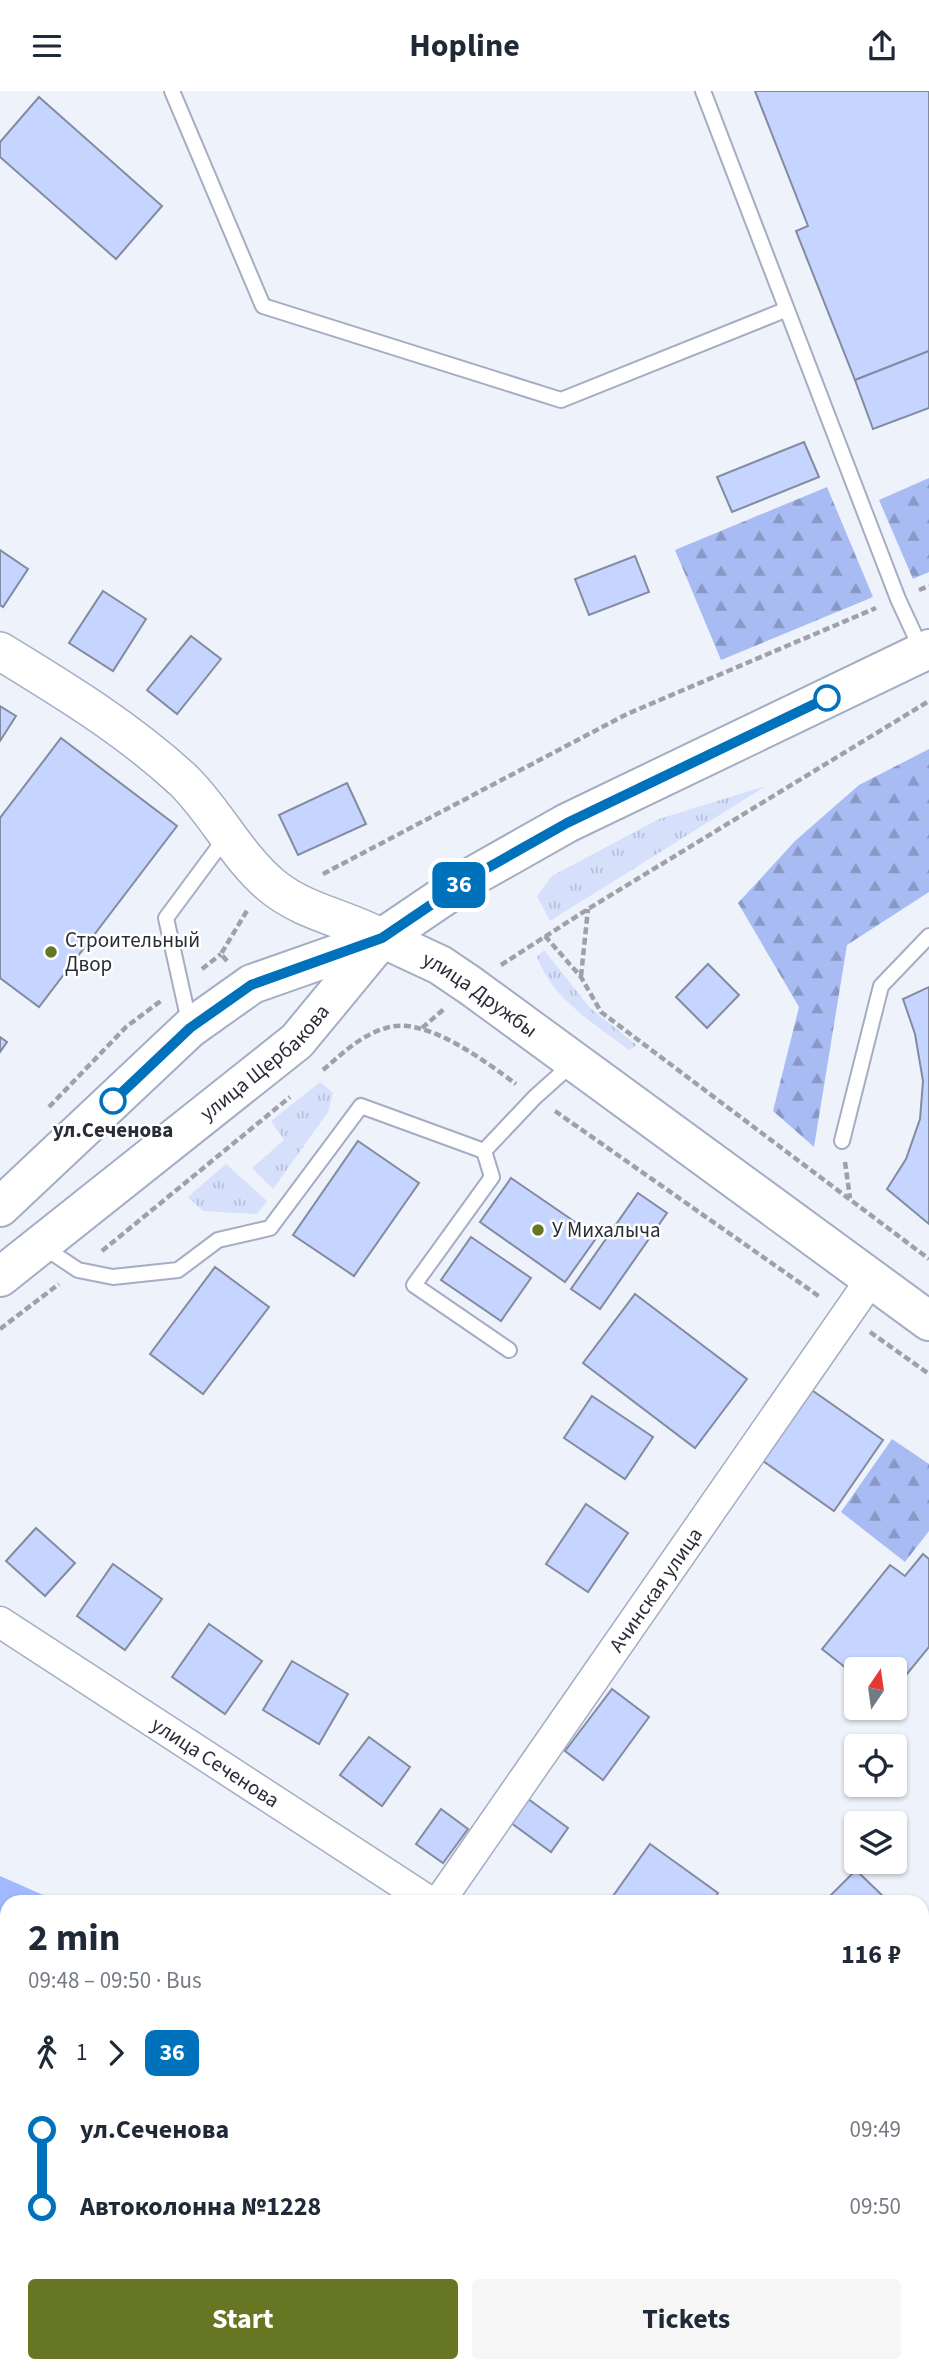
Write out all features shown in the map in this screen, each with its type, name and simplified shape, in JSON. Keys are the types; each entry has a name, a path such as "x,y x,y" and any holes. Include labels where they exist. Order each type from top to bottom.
{"main road":[{"name":"улица Щербакова","path":"0,1207 190,1028 251,985 382,938 475,875 567,823 926,651"},
{"name":"улица Щербакова","path":"0,1277 297,1041 382,938"},
{"name":"улица Дружбы","path":"382,938 440,965 471,986 929,1321"}],"street":[{"name":"улица Дружбы","path":"0,651 114,723 184,782 226,837 273,887 305,908 348,921 382,938"},
{"name":"Ачинская улица","path":"444,1895 603,1670 844,1314 872,1278"},
{"name":"улица Сеченова","path":"0,1622 419,1895"}],"lane":[{"path":"172,91 263,306 561,400 785,310"},
{"path":"703,91 898,599 926,651"},
{"path":"190,1028 166,918 226,837"},
{"path":"842,1141 881,986 929,936"},
{"path":"484,1151 535,1097 573,1063"},
{"path":"42,1246 78,1270 113,1276 178,1270 218,1240 270,1228 361,1106 484,1151"},
{"path":"484,1151 492,1177 414,1285 509,1350"}],"path":[{"path":"47,1109 126,1027 221,954 251,905 273,887 332,872 627,714 929,586"},
{"path":"421,1029 471,986 544,936 929,701"},
{"path":"581,977 588,909"},
{"path":"544,936 581,977 601,1012 929,1259"},
{"path":"221,954 251,985"},
{"path":"297,1041 321,1072 360,1039 388,1026 421,1029 474,1053 929,1374"},
{"path":"0,1329 78,1270 300,1089"},
{"path":"842,1141 850,1199"}],"green space":[{"path":"929,478 929,572 913,579 879,500"},
{"path":"827,487 873,597 721,660 675,550"},
{"path":"929,749 929,892 847,945 814,1147 773,1111 799,1007 738,903 795,841 859,785"},
{"path":"766,786 550,921 537,896 552,876 659,819"},
{"path":"544,950 590,1008 637,1045 629,1050 564,998 553,986 537,957"},
{"path":"320,1082 333,1093 328,1112 273,1189 252,1168 284,1140 271,1121"},
{"path":"226,1164 267,1201 257,1214 203,1211 188,1197"},
{"path":"892,1439 929,1464 929,1531 905,1562 841,1512"}],"shaded area":[{"path":"0,1876 43,1895 0,1895"}],"building":[{"path":"755,91 929,91 929,351 855,380 796,231 808,226"},
{"path":"39,97 162,206 116,259 0,157 0,142"},
{"path":"929,351 929,408 873,429 855,380"},
{"path":"804,442 819,477 732,512 717,477"},
{"path":"0,550 28,569 3,607 0,605"},
{"path":"635,556 649,592 589,615 575,579"},
{"path":"103,591 146,619 113,671 69,643"},
{"path":"191,636 221,659 177,714 147,690"},
{"path":"0,706 16,716 0,741"},
{"path":"61,738 177,826 39,1007 0,978 0,818"},
{"path":"347,783 366,824 298,855 279,815"},
{"path":"708,964 739,995 707,1028 676,997"},
{"path":"929,987 929,1224 887,1189 906,1159 920,1119 923,1081 915,1034 903,999"},
{"path":"0,1037 7,1042 0,1052"},
{"path":"358,1141 419,1183 354,1276 293,1235"},
{"name":"У Михалыча","path":"511,1178 597,1237 565,1282 480,1222"},
{"path":"638,1193 667,1213 600,1309 571,1289"},
{"path":"471,1237 531,1278 501,1321 441,1280"},
{"path":"215,1267 269,1307 203,1394 150,1354"},
{"path":"635,1294 747,1379 695,1448 583,1363"},
{"path":"806,1386 883,1440 834,1511 756,1456"},
{"path":"592,1396 653,1437 625,1479 564,1438"},
{"path":"586,1504 628,1533 588,1592 546,1564"},
{"path":"36,1528 75,1563 45,1596 6,1561"},
{"path":"923,1554 929,1559 929,1647 907,1674 907,1657 844,1657 844,1666 822,1649 890,1565 905,1576"},
{"path":"113,1564 162,1599 125,1650 77,1616"},
{"path":"209,1624 262,1661 225,1714 172,1677"},
{"path":"292,1661 348,1694 319,1744 263,1710"},
{"path":"612,1689 649,1717 603,1780 565,1751"},
{"path":"369,1737 410,1767 382,1806 340,1775"},
{"path":"524,1796 568,1828 551,1852 507,1820"},
{"path":"441,1809 468,1829 443,1863 416,1844"},
{"path":"650,1844 718,1893 717,1895 614,1895"},
{"path":"852,1874 860,1874 882,1895 831,1895"}],"bus line":[{"name":"36","path":"113,1101 190,1028 251,985 382,938 475,875 567,823 827,698"}],"place":[{"name":"Строительный Двор","path":"51,952"},
{"name":"ул.Сеченова","path":"113,1101"},
{"name":"У Михалыча","path":"538,1230"}]}
